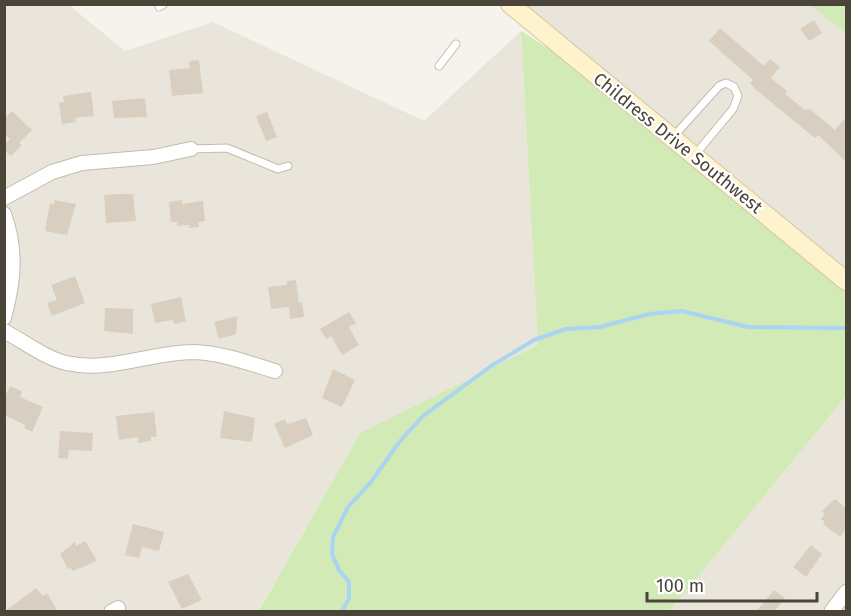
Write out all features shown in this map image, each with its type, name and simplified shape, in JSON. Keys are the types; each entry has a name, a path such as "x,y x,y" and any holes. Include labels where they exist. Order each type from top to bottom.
{"street":[{"name":"Childress Drive Southwest","path":"510,4 846,281"},
{"path":"4,198 52,172 82,163 153,157 190,149"},
{"path":"4,214 10,231 14,284 4,318"},
{"path":"4,331 63,362 79,365 118,365 167,354 193,352 220,355 275,371"},
{"path":"831,612 846,592"}],"lane":[{"path":"439,66 456,44"},
{"path":"672,138 719,86 726,83 734,87 738,96 733,109 694,156"},
{"path":"190,149 227,148 278,169 288,166"}],"shaded area":[{"path":"4,5 69,5 125,51 213,22 424,121 521,31 538,345 360,433 258,611 5,611"},
{"path":"512,5 810,5 846,34 846,270"},
{"path":"846,396 846,611 670,611"}],"green space":[{"path":"810,5 846,5 846,34"},
{"path":"521,31 659,119 846,270 846,396 670,611 258,612 360,433 538,345"}],"building":[{"path":"814,20 822,33 809,41 800,29"},
{"path":"720,28 764,66 770,59 780,67 771,78 787,91 785,94 805,110 810,109 835,130 846,117 846,162 818,135 815,138 755,89 750,83 753,80 709,41"},
{"path":"199,60 203,93 172,96 169,70 190,68 189,61"},
{"path":"91,92 94,116 75,118 76,122 62,124 59,103 64,102 63,96"},
{"path":"145,98 147,117 114,118 112,101"},
{"path":"12,111 32,130 19,143 22,145 11,156 4,150 4,145 10,139 4,133 4,119"},
{"path":"267,112 277,137 266,141 256,116"},
{"path":"133,194 136,221 106,223 104,195"},
{"path":"54,200 76,204 67,235 45,231 50,203 54,204"},
{"path":"182,200 182,204 203,201 205,221 198,222 199,227 177,226 177,222 171,222 169,202"},
{"path":"75,276 85,303 52,316 47,303 57,300 51,285"},
{"path":"296,280 299,303 302,302 304,317 290,319 289,307 271,309 268,287 287,285 287,281"},
{"path":"181,297 186,321 174,324 173,320 155,323 151,304"},
{"path":"105,308 133,309 133,334 104,331"},
{"path":"349,312 356,323 349,327 359,345 342,355 331,336 326,339 320,329"},
{"path":"237,316 236,334 219,339 214,322"},
{"path":"333,369 355,380 342,407 322,398"},
{"path":"10,386 22,391 20,397 43,407 32,432 24,428 25,425 4,415 4,399"},
{"path":"224,411 255,418 252,442 220,438"},
{"path":"154,412 157,437 151,437 151,441 138,443 138,437 119,440 116,416"},
{"path":"306,418 313,435 285,448 274,424 285,419 287,424"},
{"path":"60,431 93,433 92,451 69,450 68,459 58,458"},
{"path":"835,499 846,508 846,529 840,537 823,524 825,522 821,519 825,514 822,511"},
{"path":"133,524 164,532 159,551 142,547 139,558 125,555"},
{"path":"85,541 97,561 73,571 71,568 68,569 60,554 75,542 76,546"},
{"path":"811,545 822,554 806,577 793,567"},
{"path":"188,574 202,600 182,609 168,582"},
{"path":"36,588 43,596 47,593 58,612 4,612"},
{"path":"774,590 785,598 774,612 756,612"}],"waterway":[{"path":"341,612 349,599 349,582 339,570 332,554 333,537 348,507 371,482 400,441 423,416 491,366 534,340 566,329 600,327 649,314 682,311 748,327 846,328"}]}
